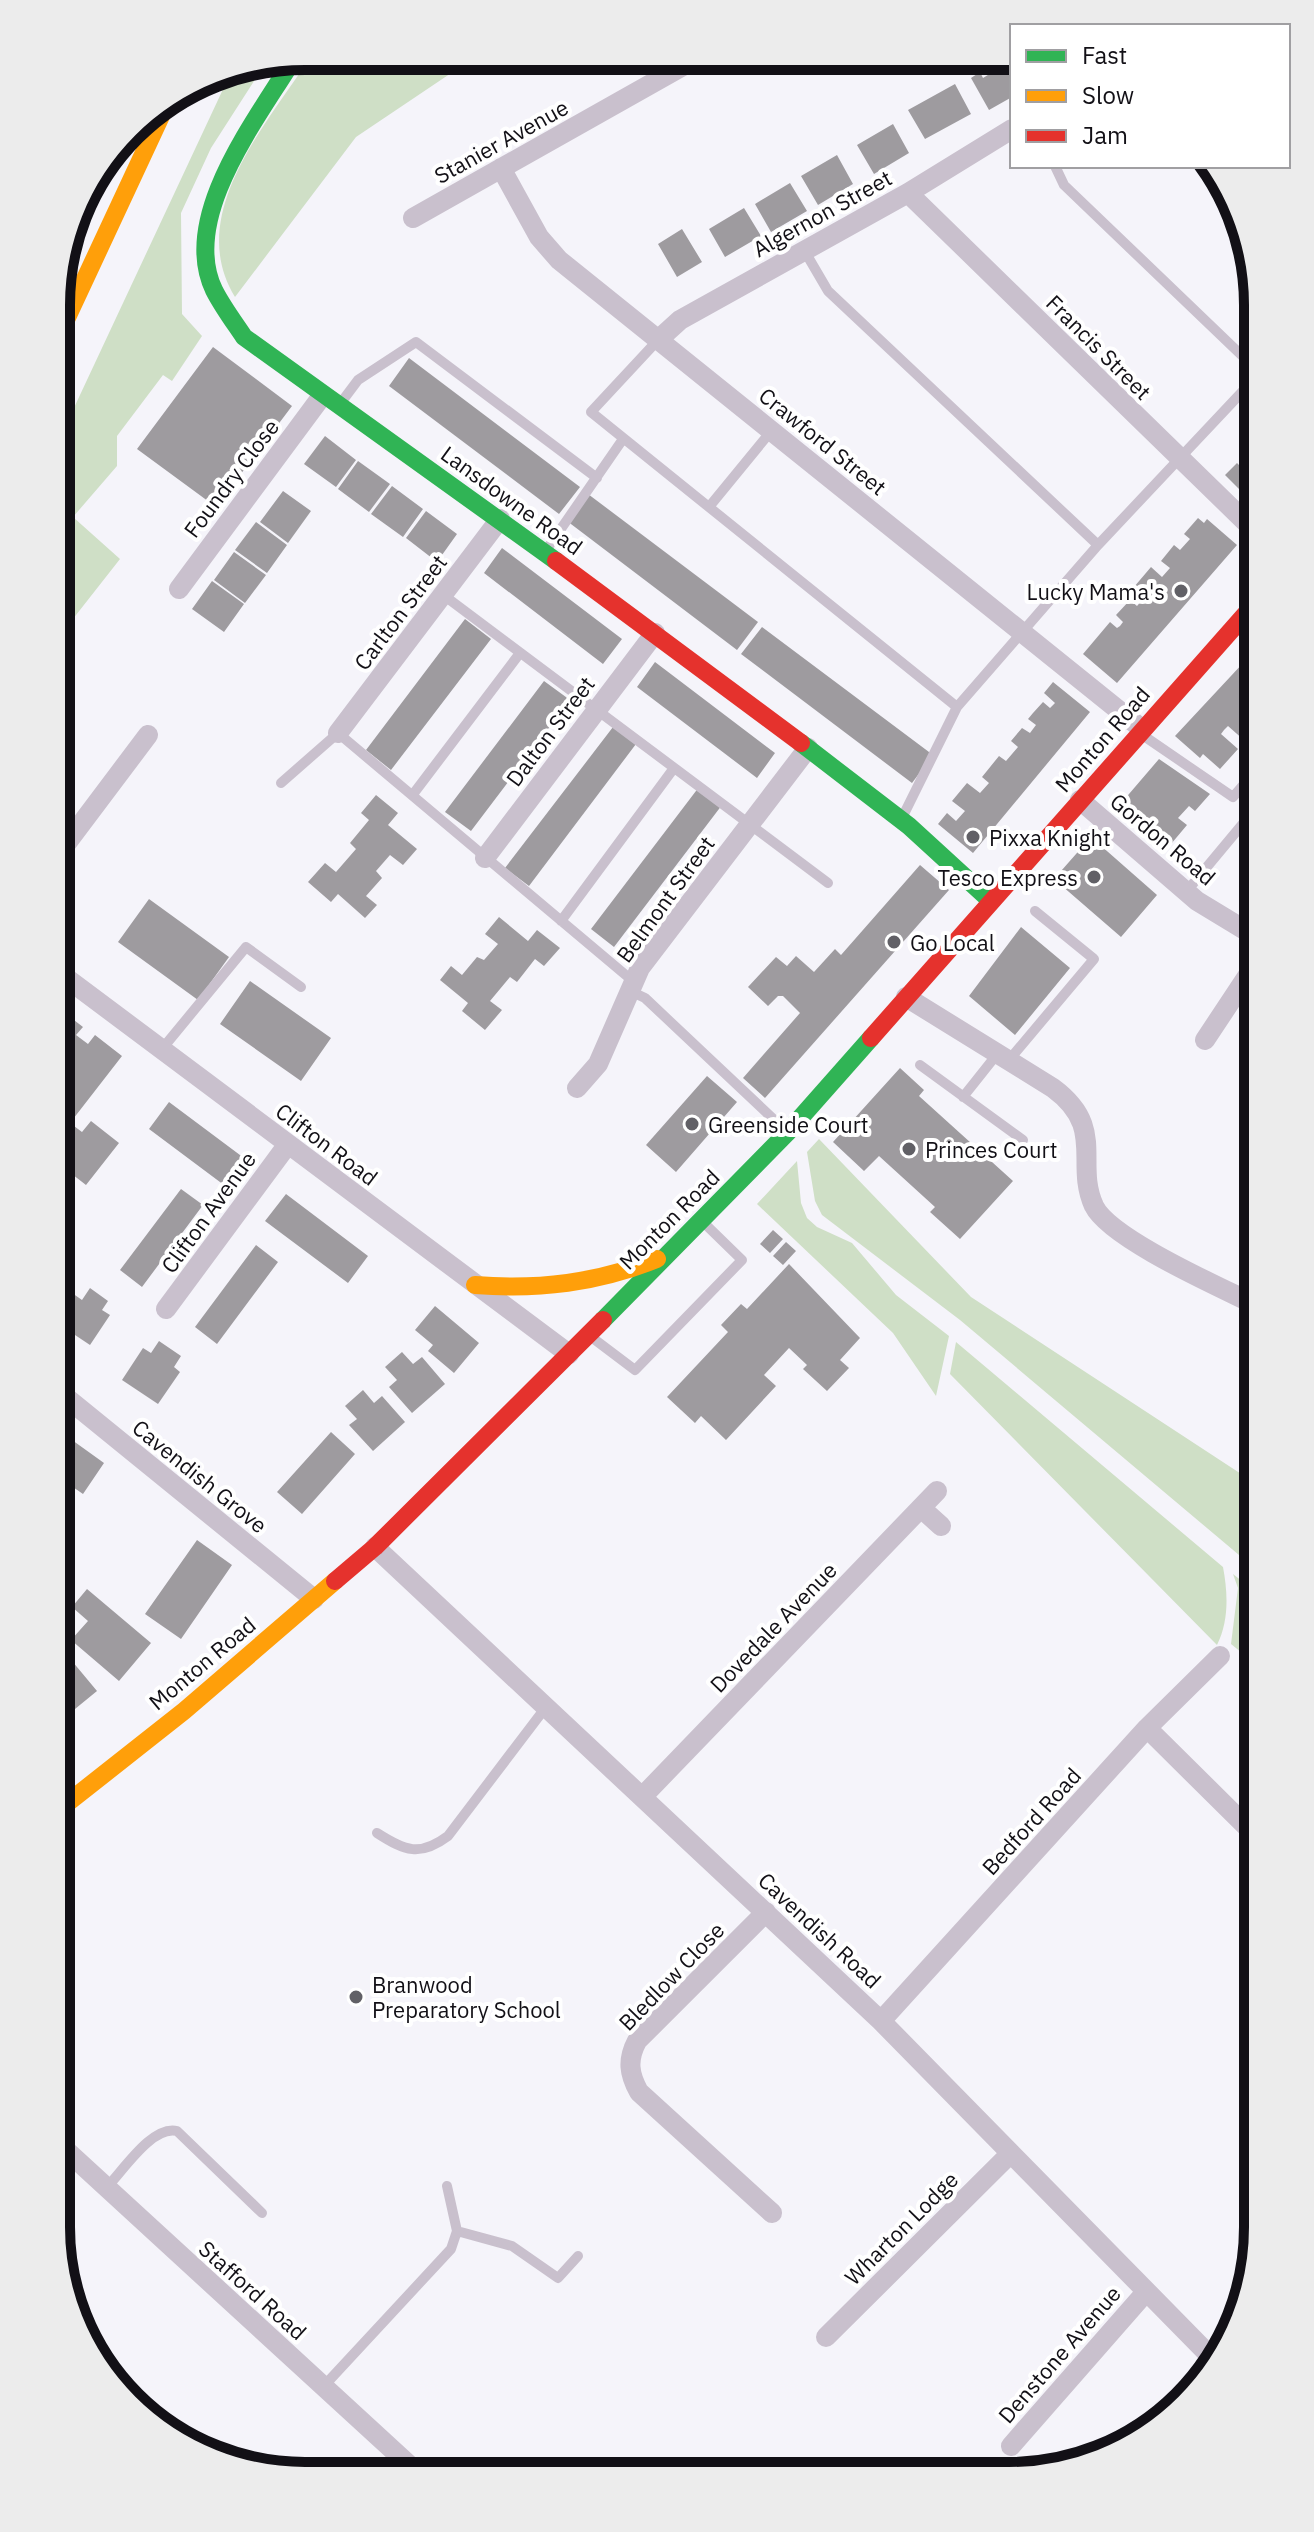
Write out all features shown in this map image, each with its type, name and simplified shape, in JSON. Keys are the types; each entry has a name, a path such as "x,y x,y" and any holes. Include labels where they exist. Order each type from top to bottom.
{"main road":[{"name":"Lansdowne Road","path":"286,71 216,189 205,254 213,288 244,337 500,519 808,748 901,820 991,901"},
{"path":"70,311 158,122"},
{"name":"Monton Road","path":"70,1801 184,1711 375,1547 670,1253 787,1133 1141,731 1244,623"},
{"path":"475,1285 525,1290 563,1286 624,1273 670,1253"}],"street":[{"name":"Stanier Avenue","path":"413,218 675,70"},
{"name":"Algernon Street","path":"658,340 680,320 908,193 1010,130"},
{"name":"Crawford Street","path":"501,168 531,225 551,252 1141,731"},
{"name":"Francis Street","path":"908,193 1244,521"},
{"name":"Foundry Close","path":"179,589 330,401"},
{"name":"Carlton Street","path":"338,733 500,519"},
{"name":"Dalton Street","path":"485,858 655,633"},
{"path":"70,839 148,735"},
{"name":"Belmont Street","path":"577,1088 598,1064 640,968 808,748"},
{"name":"Gordon Road","path":"1080,800 1186,892 1244,929"},
{"name":"Clifton Road","path":"70,981 569,1354"},
{"path":"1205,1040 1244,982"},
{"path":"906,997 1064,1096 1077,1112 1088,1148 1092,1197 1103,1217 1147,1248 1243,1298"},
{"name":"Clifton Avenue","path":"166,1309 288,1144"},
{"name":"Cavendish Grove","path":"70,1401 314,1599"},
{"name":"Dovedale Avenue","path":"643,1796 937,1491"},
{"path":"921,1508 941,1526"},
{"name":"Cavendish Road","path":"375,1547 881,2021 1207,2353"},
{"name":"Bedford Road","path":"881,2021 1147,1728 1220,1656"},
{"path":"1147,1728 1243,1823"},
{"name":"Bledlow Close","path":"766,1912 637,2041 629,2063 631,2078 639,2092 742,2199 772,2213"},
{"name":"Stafford Road","path":"70,2154 406,2462"},
{"name":"Wharton Lodge","path":"826,2337 1010,2154"},
{"name":"Denstone Avenue","path":"1011,2446 1145,2293"}],"lane":[{"path":"1056,168 1064,185 1244,359"},
{"path":"804,250 828,291 1098,545"},
{"path":"658,340 591,412 957,707"},
{"path":"330,401 416,342 597,478"},
{"path":"901,820 957,707 1098,545 1244,388"},
{"path":"709,507 772,430"},
{"path":"545,552 623,439"},
{"path":"442,594 828,883"},
{"path":"414,793 520,653"},
{"path":"1141,731 1233,797 1244,785"},
{"path":"281,783 338,733 414,793 561,921 787,1133"},
{"path":"561,921 674,768"},
{"path":"1186,892 1244,823"},
{"path":"963,1097 1094,959 1035,911"},
{"path":"162,1049 246,947 301,987"},
{"path":"920,1065 1023,1140"},
{"path":"589,1334 635,1370 742,1260 702,1220"},
{"path":"377,1833 402,1849 417,1852 434,1847 448,1836 547,1706"},
{"path":"106,2188 156,2136 169,2129 177,2131 262,2213"},
{"path":"323,2387 451,2249 457,2231 447,2186"},
{"path":"457,2231 512,2246 558,2278 578,2256"}],"green space":[{"path":"301,71 455,71 356,137 235,297 222,266 219,234 225,202 255,140"},
{"path":"258,75 211,148 181,213 182,314 202,336 172,381 163,375 117,436 117,466 73,517 120,559 70,623 70,416 226,83"},
{"path":"819,1139 971,1297 1243,1475 1243,1559 960,1320 822,1215 815,1201 807,1152"},
{"path":"797,1161 801,1203 807,1218 817,1227 852,1243 896,1295 949,1336 936,1396 893,1333 757,1204"},
{"path":"956,1342 1223,1567 1226,1607 1224,1626 1217,1645 950,1374"},
{"path":"1233,1574 1243,1582 1243,1654 1231,1644 1238,1588"}],"building":[{"path":"996,70 1010,70 1010,98 989,110 971,78 980,72 983,78"},
{"path":"955,84 971,114 925,139 908,110"},
{"path":"893,124 909,153 874,174 857,145"},
{"path":"837,155 853,184 818,205 801,176"},
{"path":"790,183 807,211 771,232 755,204"},
{"path":"744,208 761,236 725,257 709,229"},
{"path":"682,229 702,262 677,277 658,244"},
{"path":"213,347 292,406 216,507 137,449"},
{"path":"409,358 580,487 559,514 389,386"},
{"path":"325,436 356,460 336,487 304,464"},
{"path":"358,461 390,484 369,512 338,489"},
{"path":"1237,463 1244,470 1244,490 1242,492 1225,475"},
{"path":"392,486 423,509 403,537 371,514"},
{"path":"283,491 311,511 288,543 260,522"},
{"path":"588,494 758,622 737,650 567,521"},
{"path":"426,511 457,534 437,562 406,538"},
{"path":"1198,518 1204,523 1207,519 1237,545 1117,683 1083,654 1110,622 1117,628 1120,626 1123,622 1116,615 1130,600 1137,606 1145,597 1134,587 1151,567 1162,577 1170,568 1161,561 1174,545 1180,550 1190,539 1184,534"},
{"path":"256,522 287,545 267,573 235,550"},
{"path":"502,548 622,639 603,664 484,573"},
{"path":"234,552 266,575 245,603 214,580"},
{"path":"212,581 244,604 224,632 192,609"},
{"path":"465,619 491,639 391,770 366,750"},
{"path":"762,627 933,755 912,783 741,654"},
{"path":"655,662 775,753 757,778 637,687"},
{"path":"1244,662 1244,740 1228,726 1224,730 1221,734 1238,749 1220,769 1203,754 1200,758 1175,736"},
{"path":"544,681 570,700 471,831 445,812"},
{"path":"1053,682 1090,712 973,853 938,824 947,813 956,821 965,811 952,801 967,783 980,793 989,783 982,777 999,756 1006,761 1018,747 1011,741 1022,728 1030,733 1036,725 1028,719 1033,713 1043,702 1050,708 1055,703 1044,693"},
{"path":"613,727 636,744 529,886 505,868"},
{"path":"1159,759 1210,794 1195,811 1189,806 1178,818 1187,825 1166,850 1117,808"},
{"path":"699,787 722,805 614,947 591,929"},
{"path":"376,795 398,813 388,825 417,849 403,865 390,855 376,871 382,878 366,896 377,905 365,918 338,894 331,902 308,882 325,863 336,872 356,849 350,843 369,820 361,813"},
{"path":"1091,837 1157,895 1121,937 1054,879"},
{"path":"920,865 949,890 765,1098 743,1078 800,1013 783,996 778,996 768,1006 748,987 776,957 787,966 796,956 814,972 835,949 841,955"},
{"path":"149,899 229,957 198,1000 118,942"},
{"path":"499,917 528,941 537,930 560,948 544,966 535,959 517,982 510,977 490,1001 502,1010 485,1030 462,1011 468,1003 440,980 451,966 462,975 477,957 484,960 498,944 485,934"},
{"path":"1021,927 1070,968 1015,1035 969,996"},
{"path":"250,981 331,1038 301,1081 220,1024"},
{"path":"70,1017 83,1027 76,1035 88,1044 95,1035 122,1056 70,1123"},
{"name":"Princes Court","path":"900,1068 924,1090 919,1096 1013,1181 960,1239 930,1212 935,1207 879,1156 864,1171 833,1142"},
{"name":"Greenside Court","path":"707,1076 737,1102 676,1172 646,1145"},
{"path":"169,1102 252,1164 232,1191 149,1129"},
{"path":"91,1121 119,1143 86,1185 70,1173 70,1123 82,1132"},
{"path":"181,1189 203,1205 142,1287 120,1270"},
{"path":"286,1194 368,1256 348,1283 265,1221"},
{"path":"773,1230 783,1239 770,1253 760,1244"},
{"path":"786,1242 796,1251 783,1265 773,1256"},
{"path":"256,1245 278,1262 217,1344 195,1327"},
{"path":"789,1264 860,1338 840,1360 849,1368 827,1391 803,1369 807,1365 789,1348 764,1375 776,1386 726,1440 701,1416 695,1423 667,1397 728,1332 721,1325 741,1304 747,1309"},
{"path":"90,1288 108,1301 102,1310 110,1315 90,1345 70,1332 70,1296 72,1293 82,1300"},
{"path":"435,1306 479,1343 454,1373 428,1351 433,1345 415,1330"},
{"path":"159,1341 181,1356 174,1367 180,1372 158,1404 122,1380 143,1348 151,1353"},
{"path":"402,1352 413,1364 422,1357 445,1384 412,1413 389,1387 397,1380 385,1367"},
{"path":"363,1390 374,1403 382,1396 405,1422 373,1451 349,1425 357,1419 345,1406"},
{"path":"331,1432 355,1454 302,1514 277,1492"},
{"path":"72,1440 104,1463 83,1494 70,1485"},
{"path":"197,1540 232,1565 181,1639 145,1614"},
{"path":"87,1589 151,1643 119,1681 71,1640 88,1621 72,1607"},
{"path":"70,1659 97,1691 70,1713"}],"traffic: fast":[{"path":"286,71 227,169 214,200 207,231 206,262 214,290 244,337 556,561"},
{"path":"801,743 909,826 991,901"},
{"path":"603,1320 787,1133 871,1038"}],"traffic: slow":[{"path":"70,311 158,122"},
{"path":"475,1285 568,1283 612,1274 657,1259"},
{"path":"70,1801 184,1711 335,1581"}],"traffic: jam":[{"path":"556,561 801,743"},
{"path":"871,1038 1244,616"},
{"path":"335,1581 375,1547 603,1320"}],"place":[{"name":"Lucky Mama's","path":"1181,591"},
{"name":"Pixxa Knight","path":"973,837"},
{"name":"Tesco Express","path":"1094,877"},
{"name":"Go Local","path":"894,942"},
{"name":"Greenside Court","path":"692,1124"},
{"name":"Princes Court","path":"909,1149"},
{"name":"Branwood Preparatory School","path":"356,1997"}]}
